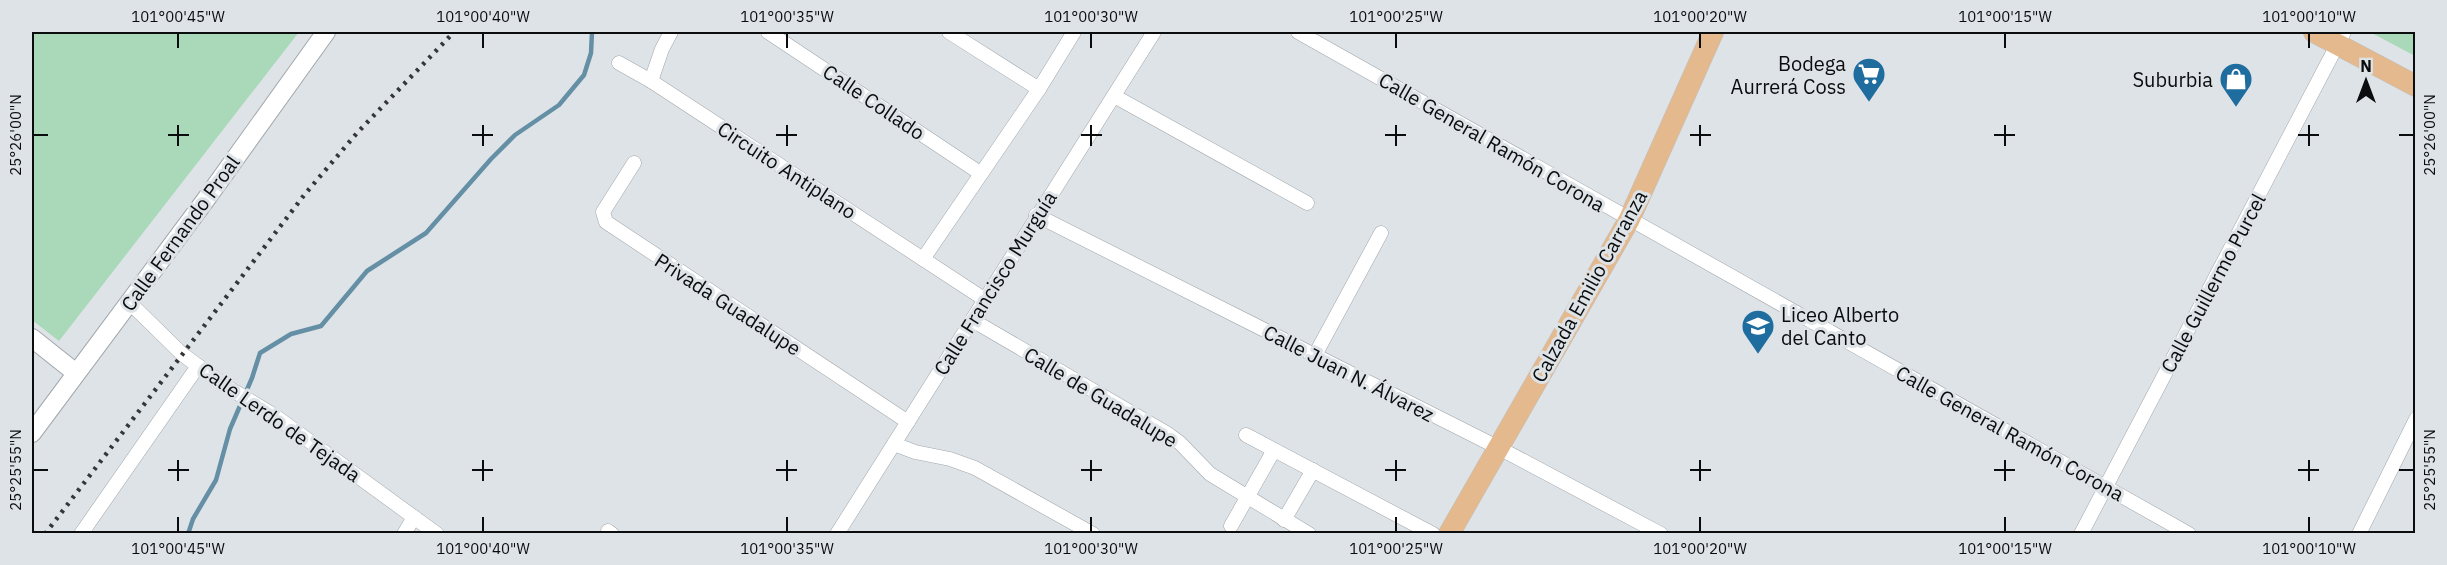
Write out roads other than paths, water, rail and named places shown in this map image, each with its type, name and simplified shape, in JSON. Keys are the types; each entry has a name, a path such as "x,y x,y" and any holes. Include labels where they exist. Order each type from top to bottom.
{"main road":[{"name":"Calzada Emilio Carranza","path":"1449,534 1629,220 1713,32"},
{"path":"2314,32 2341,38 2415,86"}],"street":[{"name":"Calle Fernando Proal","path":"32,433 130,303 326,32"},
{"path":"651,81 671,32"},
{"name":"Calle Collado","path":"768,32 980,173"},
{"path":"949,32 1039,89"},
{"path":"923,259 1039,89 1074,32"},
{"name":"Calle Francisco Murguía","path":"837,534 1036,215 1154,32"},
{"name":"Calle General Ramón Corona","path":"1298,32 2189,534"},
{"name":"Calle Guillermo Purcel","path":"2081,534 2341,38"},
{"name":"Circuito Antiplano","path":"619,63 651,81 984,299"},
{"path":"1114,96 1307,203"},
{"name":"Privada Guadalupe","path":"634,163 603,212 606,222 908,422"},
{"name":"Calle Juan N. Álvarez","path":"1036,215 1499,448 1661,534"},
{"path":"1315,355 1381,233"},
{"name":"Calle Lerdo de Tejada","path":"130,303 182,354 224,385 275,416 437,534"},
{"name":"Calle de Guadalupe","path":"972,320 1168,434 1210,474 1309,534"},
{"path":"32,338 76,373"},
{"path":"81,534 198,366"},
{"path":"2359,534 2415,419"},
{"path":"1246,435 1433,534"},
{"path":"894,444 975,468 1093,534"},
{"path":"1231,526 1245,497 1274,450"},
{"path":"1284,520 1313,470"},
{"path":"404,534 414,517"}],"waterway":[{"path":"188,534 193,519 216,480 230,429 260,353 291,334 321,326 367,271 426,233 515,135 559,105 584,75 591,53 592,32"}],"railway":[{"path":"45,534 305,194 357,133 454,32"}],"place":[{"name":"Bodega Aurrerá Coss","path":"1869,103"},
{"name":"Suburbia","path":"2236,108"},
{"name":"Liceo Alberto del Canto","path":"1758,355"}]}
